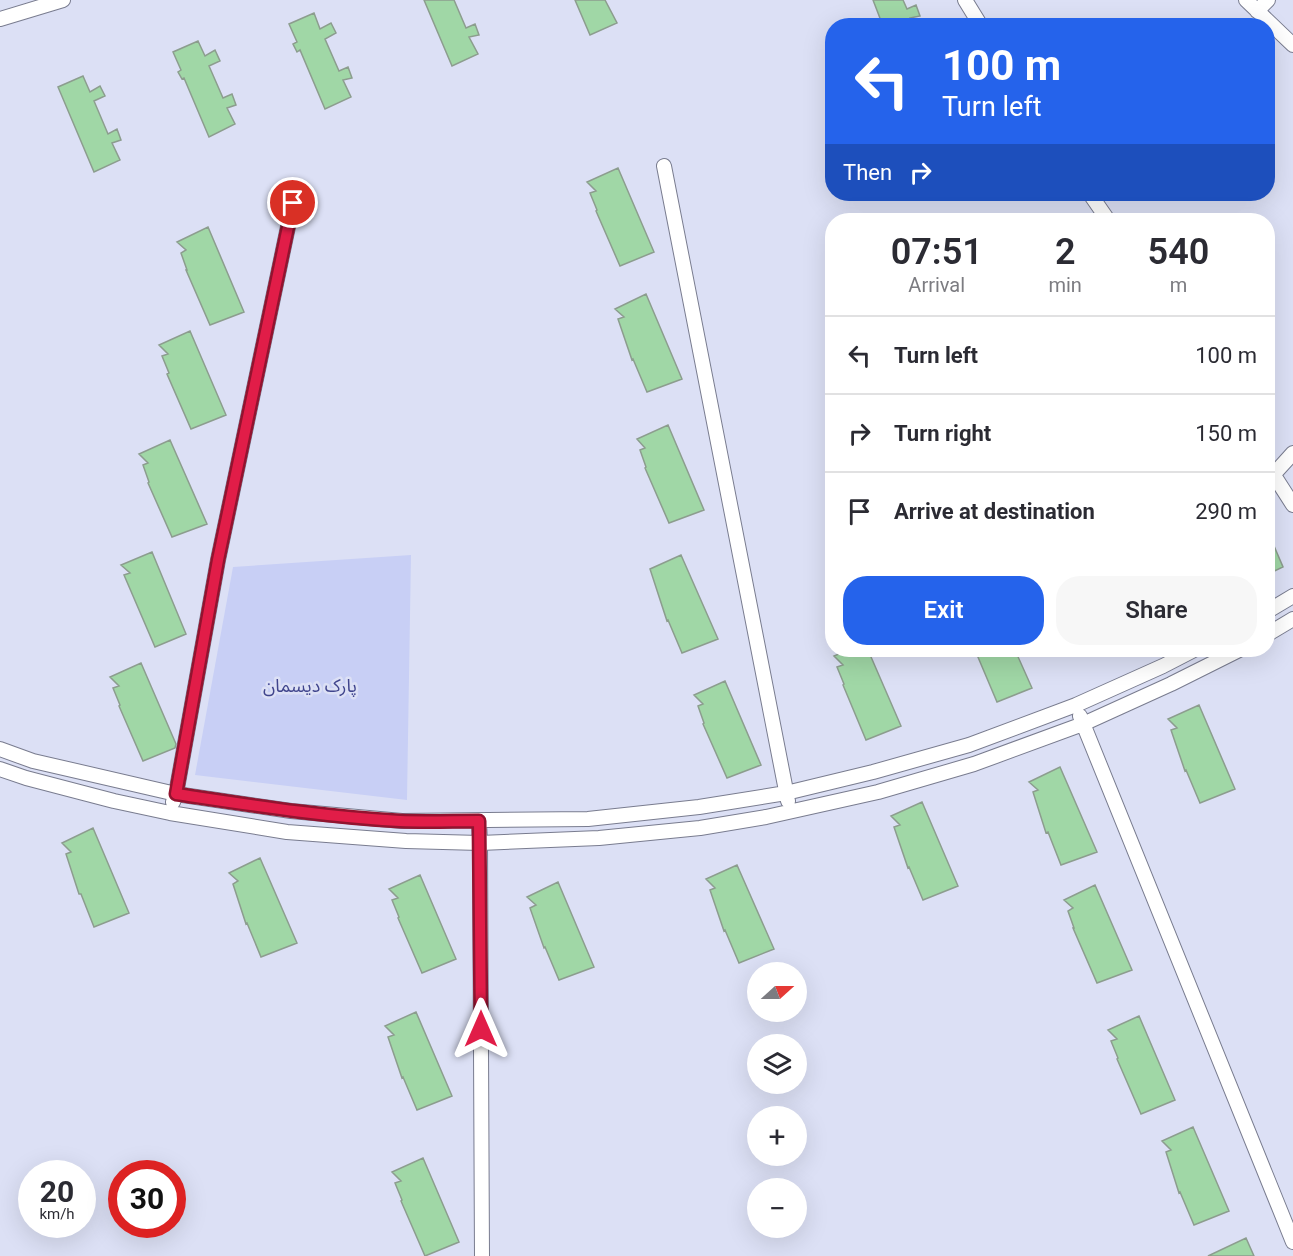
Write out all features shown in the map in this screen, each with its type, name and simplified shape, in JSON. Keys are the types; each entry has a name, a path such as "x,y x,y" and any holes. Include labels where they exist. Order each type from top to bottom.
{"street":[{"path":"0,19 63,0"},
{"path":"965,0 976,18"},
{"path":"1246,0 1264,18"},
{"path":"1257,11 1268,0"},
{"path":"1275,28 1293,45"},
{"path":"664,166 790,812"},
{"path":"170,813 176,794 218,560 293,203"},
{"path":"1275,466 1293,453"},
{"path":"1275,478 1293,505"},
{"path":"1275,607 1293,596"},
{"path":"1275,630 1293,618"},
{"path":"0,749 33,761 176,794 291,811 391,820 588,819 699,807 786,793 873,772 969,745 1076,705 1180,657"},
{"path":"0,769 114,801 170,813 287,832 406,841 480,843 599,838 700,828 790,812 878,792 974,764 1083,724 1225,657"},
{"path":"1076,705 1293,1242"},
{"path":"479,821 482,1256"}],"green space":[{"name":"پارک دیسمان","path":"411,555 407,800 195,775 233,567"}],"building":[{"path":"424,0 454,0 466,28 475,24 479,35 469,37 478,54 452,66"},
{"path":"575,0 605,0 617,23 590,35"},
{"path":"873,0 903,0 907,9 916,5 920,16 910,18 880,18"},
{"path":"314,13 320,29 331,23 336,33 325,39 339,71 348,67 352,78 343,80 351,97 325,109 300,50 297,52 293,44 297,42 289,24"},
{"path":"198,41 205,56 215,50 220,61 209,66 223,98 232,94 236,105 227,108 235,124 209,137 184,78 182,79 178,72 181,70 173,52"},
{"path":"83,76 90,92 100,86 105,96 94,101 108,134 117,129 121,140 112,143 120,160 94,172 58,87"},
{"path":"618,168 654,252 620,266 590,193 596,191 587,182"},
{"path":"208,227 244,312 210,325 186,270 181,253 186,250 177,242"},
{"path":"646,294 682,379 647,392 632,360 618,319 624,317 615,309"},
{"path":"190,331 226,415 191,429 167,374 169,373 162,356 168,354 159,345"},
{"path":"668,425 704,510 669,523 645,468 640,450 645,448 637,439"},
{"path":"170,440 207,524 172,537 148,483 143,465 148,463 139,454"},
{"path":"1275,548 1283,567 1275,571"},
{"path":"152,552 186,634 155,647 124,575 130,573 121,565"},
{"path":"681,555 718,639 682,653 667,621 650,569"},
{"path":"835,657 871,657 901,726 866,740 837,667 843,665"},
{"path":"978,657 1018,657 1032,688 997,702"},
{"path":"141,663 176,744 175,748 143,761 113,688 119,686 110,677"},
{"path":"725,681 761,765 727,778 703,724 698,706 703,704 694,695"},
{"path":"1199,705 1235,789 1200,803 1185,771 1171,730 1177,728 1168,719"},
{"path":"1060,767 1097,852 1061,865 1048,832 1046,833 1033,792 1038,790 1029,782"},
{"path":"922,802 958,886 923,900 908,868 894,827 900,825 891,816"},
{"path":"93,828 129,913 94,927 81,894 79,894 66,854 71,852 62,843"},
{"path":"260,858 297,943 261,957 246,924 233,884 238,881 229,873"},
{"path":"737,865 774,949 739,963 724,931 710,890 715,888 706,879"},
{"path":"420,875 456,959 422,973 392,900 398,898 389,889"},
{"path":"558,882 594,967 559,980 544,948 530,908 536,905 527,897"},
{"path":"1095,885 1132,970 1097,983 1073,928 1068,911 1073,908 1064,900"},
{"path":"416,1012 452,1096 417,1110 402,1078 388,1037 394,1035 385,1026"},
{"path":"1139,1016 1175,1100 1141,1114 1111,1041 1117,1039 1108,1030"},
{"path":"1193,1127 1229,1211 1194,1225 1179,1193 1166,1152 1171,1150 1162,1141"},
{"path":"423,1158 459,1242 425,1256 395,1183 401,1181 392,1172"},
{"path":"1246,1238 1254,1256 1208,1256"}],"route":[{"path":"293,203 218,560 176,794 291,811 357,817 402,821 479,821 481,1029"}]}
